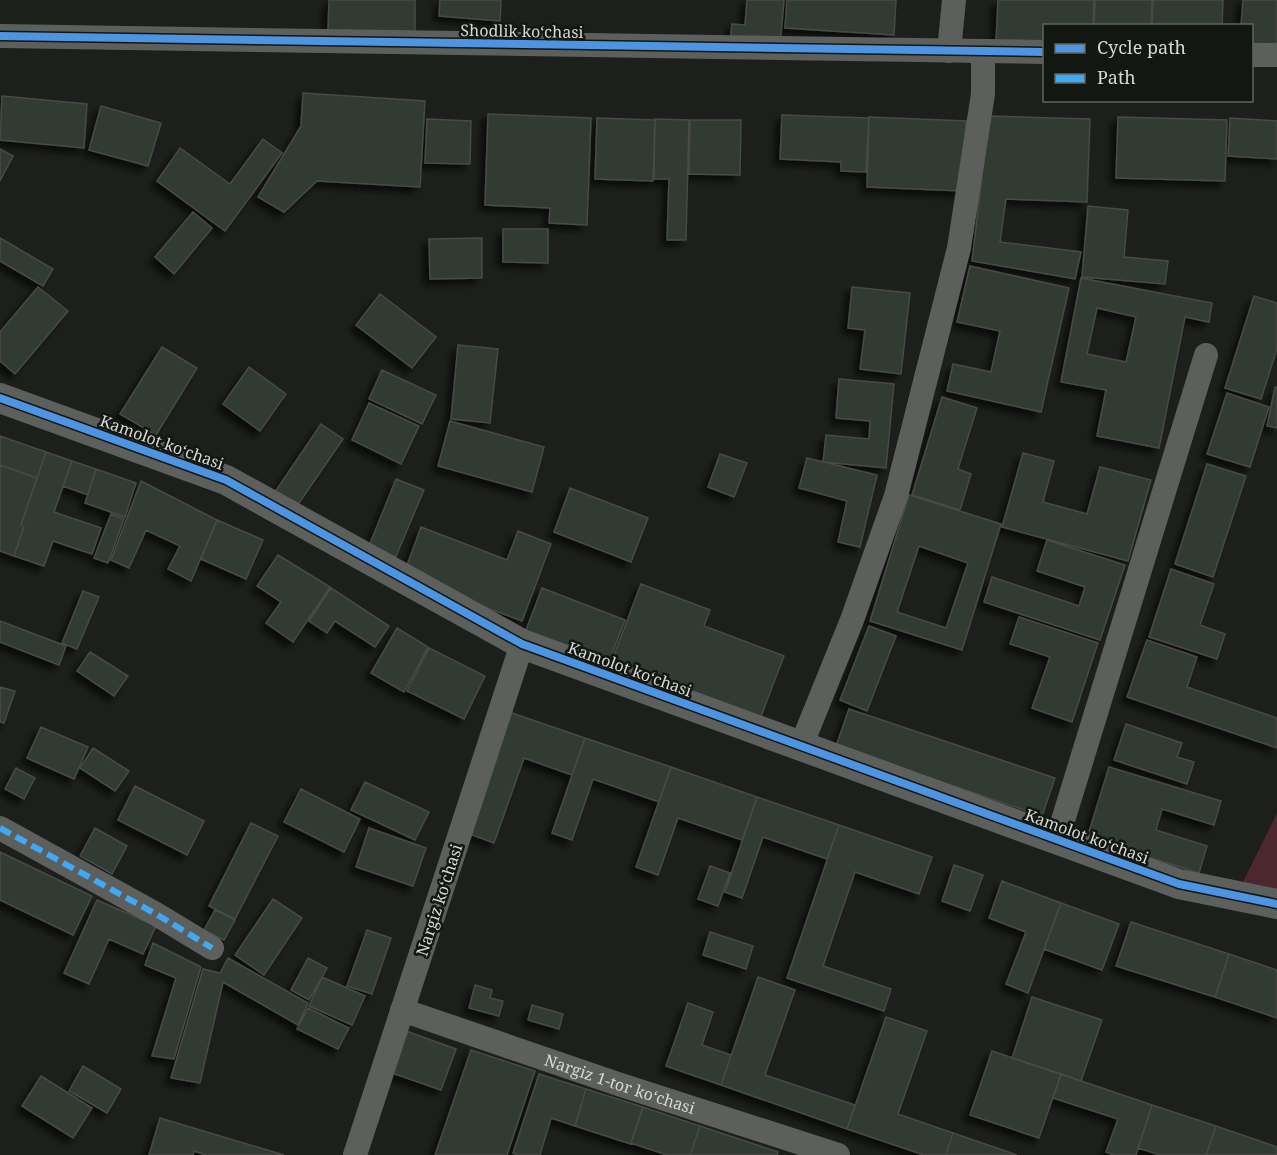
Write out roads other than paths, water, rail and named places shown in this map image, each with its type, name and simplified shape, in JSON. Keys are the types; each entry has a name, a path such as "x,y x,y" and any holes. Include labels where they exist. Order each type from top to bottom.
{"street":[{"path":"949,51 954,0"},
{"name":"Shodlik koʻchasi","path":"0,36 1043,52"},
{"path":"801,746 852,620 896,496 959,248 983,94 983,52"},
{"path":"1253,55 1277,55"},
{"path":"1057,840 1206,355"},
{"name":"Kamolot koʻchasi","path":"0,398 226,480 522,644 1179,884 1277,904"},
{"name":"Nargiz koʻchasi","path":"355,1155 522,644"},
{"path":"0,828 156,914 212,948"},
{"name":"Nargiz 1-tor ko‘chasi","path":"402,1010 618,1084 838,1155"}]}
